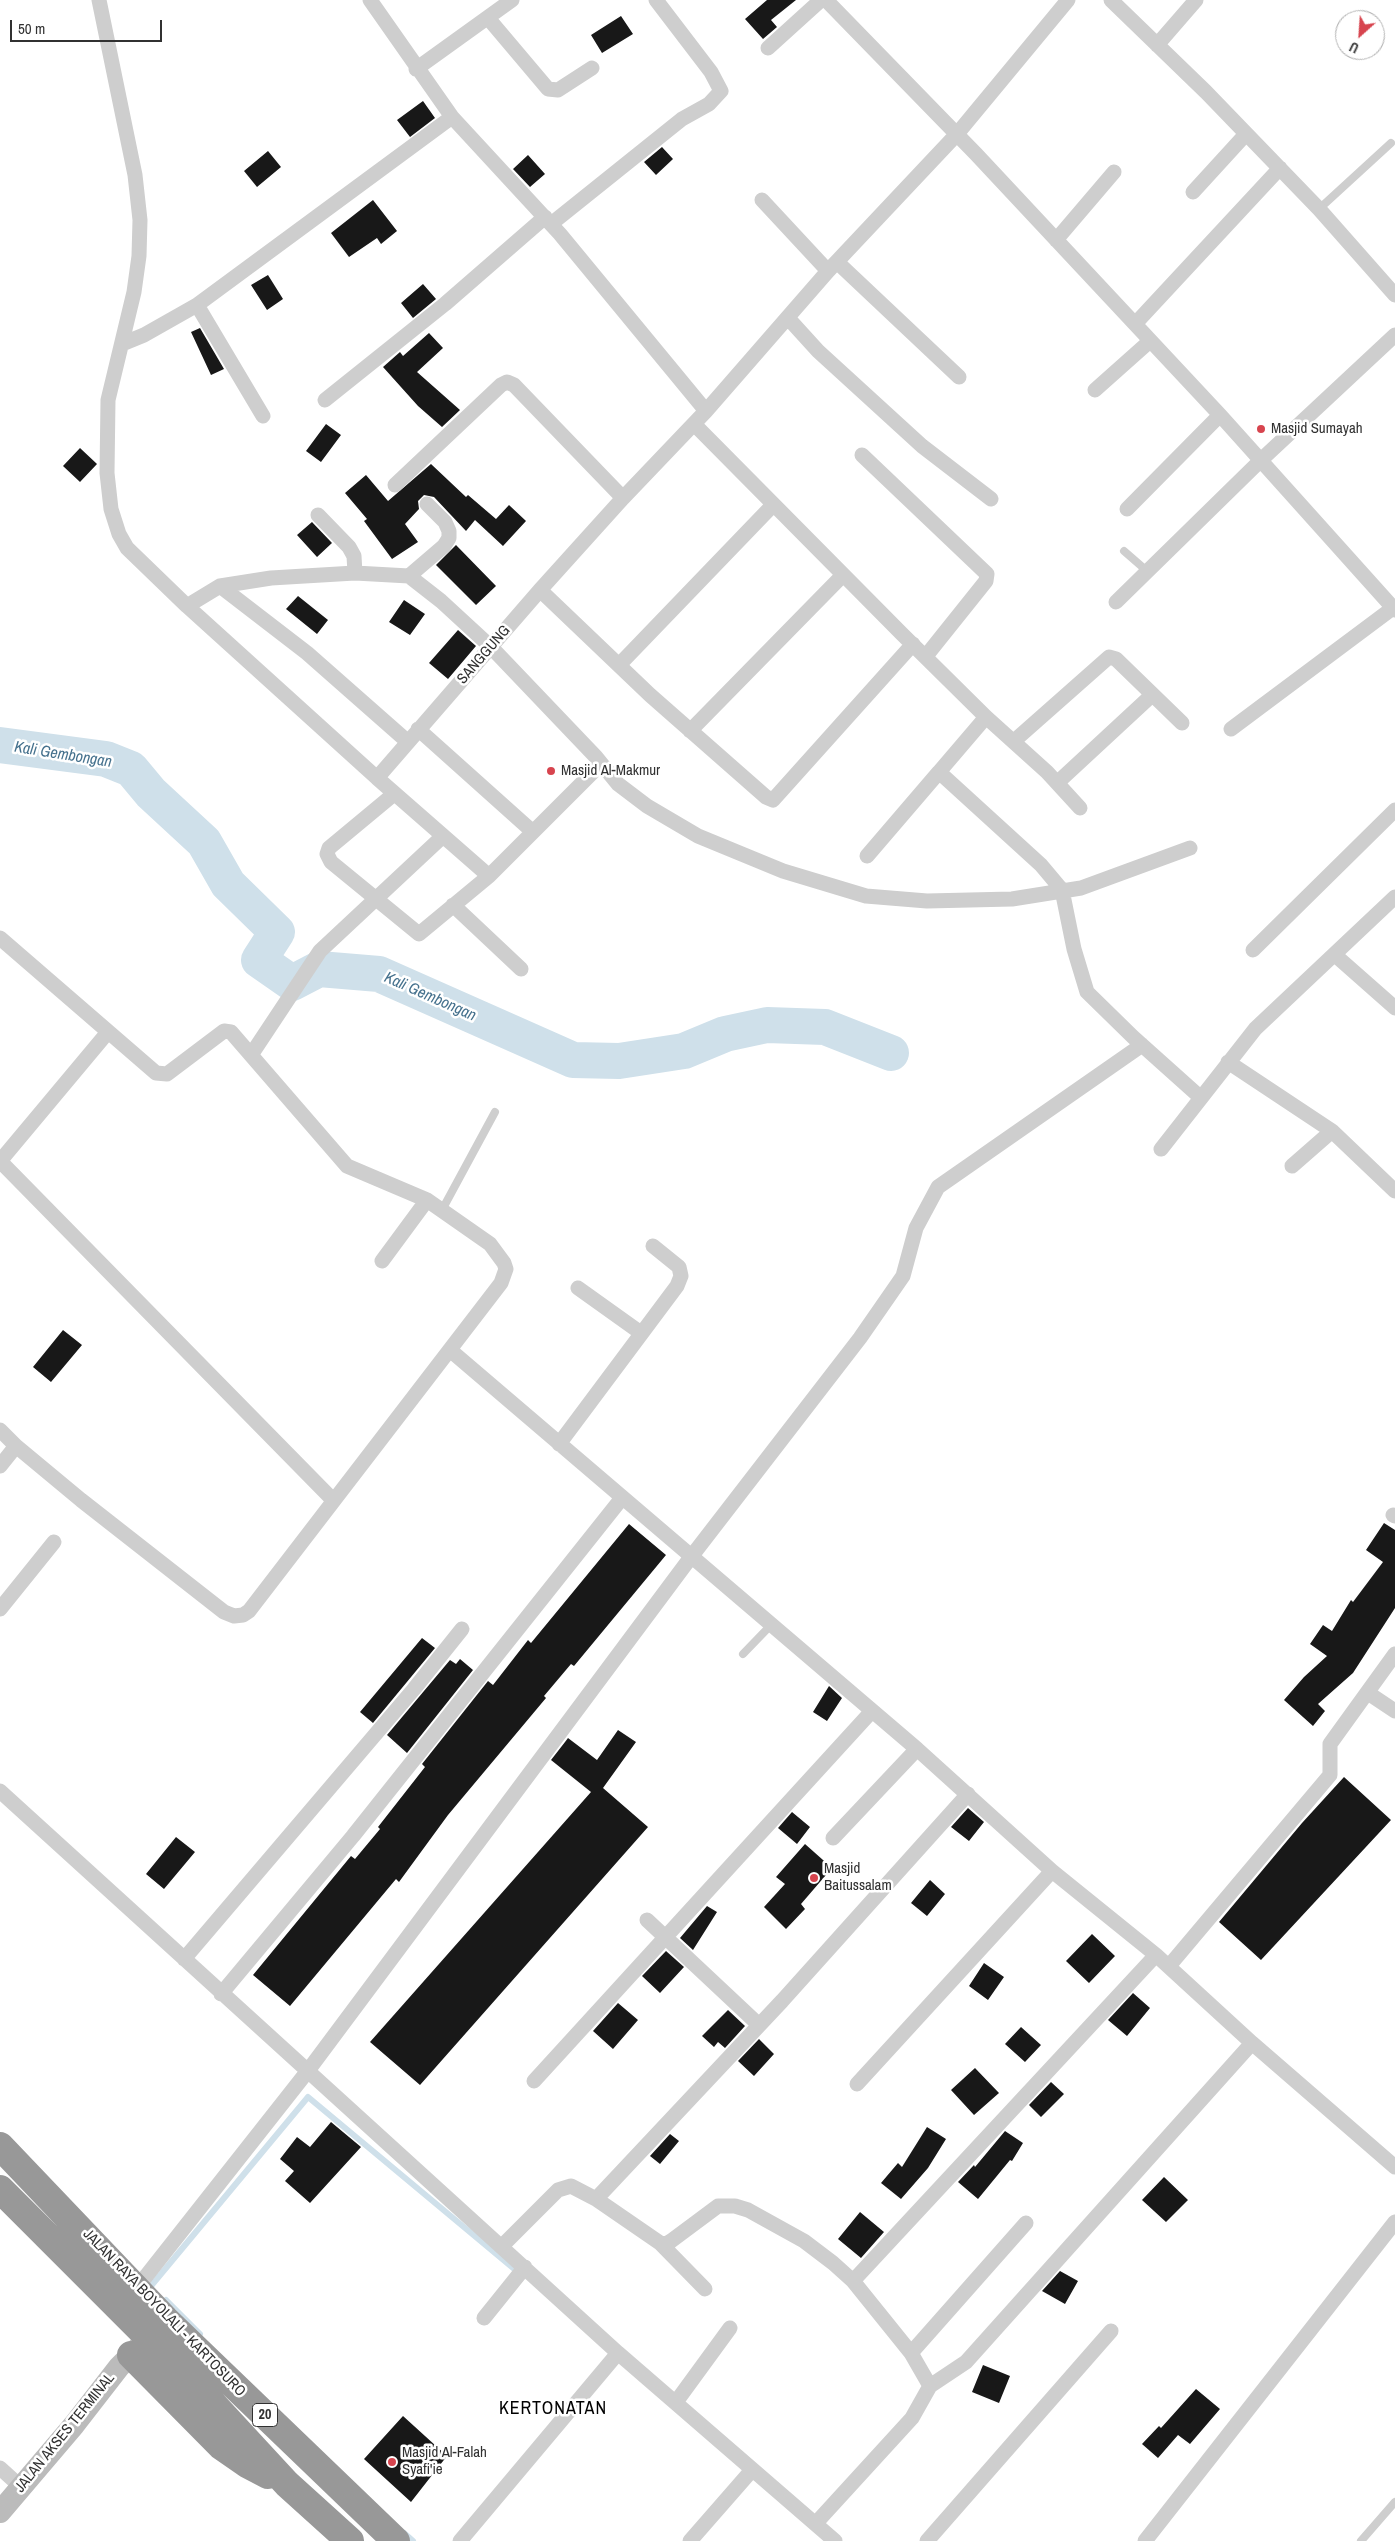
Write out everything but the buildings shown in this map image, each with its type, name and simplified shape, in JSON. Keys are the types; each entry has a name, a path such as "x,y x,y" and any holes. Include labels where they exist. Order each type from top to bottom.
{"highway":[{"name":"JALAN RAYA BOYOLALI - KARTOSURO","path":"0,2146 128,2298 148,2337 396,2541"},
{"name":"JALAN RAYA BOYOLALI - KARTOSURO","path":"0,2189 128,2298"},
{"path":"148,2337 221,2446 247,2464 287,2484 350,2541"}],"street":[{"path":"99,0 135,175 140,220 137,276 108,400 107,473 110,509 119,534 127,548 187,606 442,837 489,876"},
{"path":"370,0 416,69 452,117 548,221 706,411"},
{"path":"416,69 512,0"},
{"path":"325,400 548,221 682,119 709,104 721,91 711,72 656,0"},
{"path":"768,48 821,0"},
{"path":"826,0 957,134 1220,415 1394,609 1231,729"},
{"name":"SANGGUNG","path":"377,778 540,590 623,498 706,411 833,266 957,134 1068,0"},
{"path":"1111,0 1206,92 1320,209 1395,294"},
{"path":"1157,45 1196,0"},
{"path":"488,18 548,90 558,90 592,68"},
{"path":"122,344 149,332 197,305 452,117"},
{"path":"1193,192 1246,134"},
{"path":"1135,324 1280,168"},
{"path":"1056,240 1114,172"},
{"path":"762,200 833,266 959,377"},
{"path":"197,305 263,416"},
{"path":"788,318 818,351 922,446 991,499"},
{"path":"1116,602 1261,460 1395,335"},
{"path":"1095,390 1150,341"},
{"path":"395,485 501,385 507,382 514,385 623,498"},
{"path":"1127,509 1220,415"},
{"path":"694,424 843,575 986,717 1057,783 1080,808"},
{"path":"862,455 987,574 986,581 926,656"},
{"path":"409,576 444,546 449,538 449,531 445,522 427,504"},
{"path":"619,665 773,505"},
{"path":"318,515 349,547 354,556 355,573"},
{"path":"187,606 220,586 271,578 355,573 409,576 442,601 491,647 618,784 647,806 698,836 783,871 866,896 936,901 1012,898 1081,888 1111,879 1190,848"},
{"path":"690,731 843,575"},
{"path":"220,586 307,653 408,742"},
{"path":"540,590 690,731 766,797 773,800 913,644"},
{"path":"1014,741 1107,658 1116,659 1182,723"},
{"path":"1057,783 1152,695"},
{"path":"868,856 986,717"},
{"path":"418,729 533,832"},
{"path":"394,794 329,848 327,852 331,862 418,934 489,876 601,764"},
{"path":"940,772 1041,865 1062,890 1074,949 1087,992 1142,1046 1200,1097"},
{"path":"1253,950 1395,810"},
{"path":"251,1055 320,951 442,837"},
{"path":"1161,1149 1255,1029 1395,897"},
{"path":"453,905 521,969"},
{"path":"0,938 146,1066 160,1074 167,1074 226,1030 231,1032 347,1166 353,1171 383,1180 427,1200 490,1244 504,1263 506,1269 501,1283 249,1611 243,1615 231,1615 81,1500 16,1446 0,1430"},
{"path":"1335,955 1395,1008"},
{"path":"108,1032 0,1161 333,1500"},
{"path":"128,2298 307,2072 691,1557 893,1292 902,1276 916,1228 938,1187 1142,1046"},
{"path":"1228,1062 1332,1131 1346,1142 1395,1191"},
{"path":"1292,1166 1332,1131"},
{"path":"382,1261 427,1200"},
{"path":"558,1444 676,1286 681,1276 679,1267 653,1246"},
{"path":"578,1288 641,1333"},
{"path":"450,1350 917,1749 1052,1871 1169,1966 1252,2043 1395,2167"},
{"path":"0,1466 16,1446"},
{"path":"222,1994 353,1836 622,1498"},
{"path":"0,1609 54,1542"},
{"path":"184,1959 407,1697 462,1629"},
{"path":"1169,1966 1323,1784 1331,1772 1330,1744 1395,1654"},
{"path":"1368,1693 1395,1711"},
{"path":"534,2081 872,1712"},
{"path":"833,1838 917,1749"},
{"path":"0,1791 307,2072 502,2246 522,2271 835,2541"},
{"path":"596,2199 759,2025 968,1794"},
{"path":"857,2084 1052,1871"},
{"path":"647,1920 759,2025"},
{"path":"853,2281 1156,1955"},
{"path":"816,2523 912,2418 930,2386 966,2362 1252,2043"},
{"path":"502,2246 558,2190 564,2186 571,2186 596,2199 660,2243 705,2289"},
{"path":"660,2243 670,2241 718,2206 735,2206 748,2210 804,2241 853,2281 911,2353 930,2386"},
{"path":"911,2353 1026,2222"},
{"path":"1145,2541 1395,2222"},
{"path":"484,2318 522,2271"},
{"path":"676,2402 730,2328"},
{"path":"928,2541 1112,2331"},
{"name":"JALAN AKSES TERMINAL","path":"0,2512 148,2337"},
{"path":"460,2541 618,2352"},
{"path":"0,2468 21,2488"},
{"path":"690,2541 752,2470"}],"lane":[{"path":"1320,209 1392,143"},
{"path":"1124,551 1147,571"},
{"path":"442,1210 495,1112"},
{"path":"743,1654 771,1625"},
{"path":"1361,2541 1395,2502"}],"waterway":[{"name":"Kali Gembongan","path":"0,745 106,759 131,769 151,793 204,842 228,884 277,932 259,960 292,983 319,969 379,974 573,1060 619,1061 684,1051 725,1034 767,1025 825,1027 891,1053"},
{"path":"151,2286 308,2097 519,2273"},
{"path":"166,2300 200,2334"},
{"path":"404,2533 413,2541"}],"place":[{"name":"Masjid Sumayah","path":"1261,429"},
{"name":"Masjid Al-Makmur","path":"551,771"},
{"name":"Masjid Baitussalam","path":"814,1878"},
{"name":"Masjid Al-Falah Syafi'ie","path":"392,2462"}],"district":[{"name":"KERTONATAN","path":"553,2409"}]}
